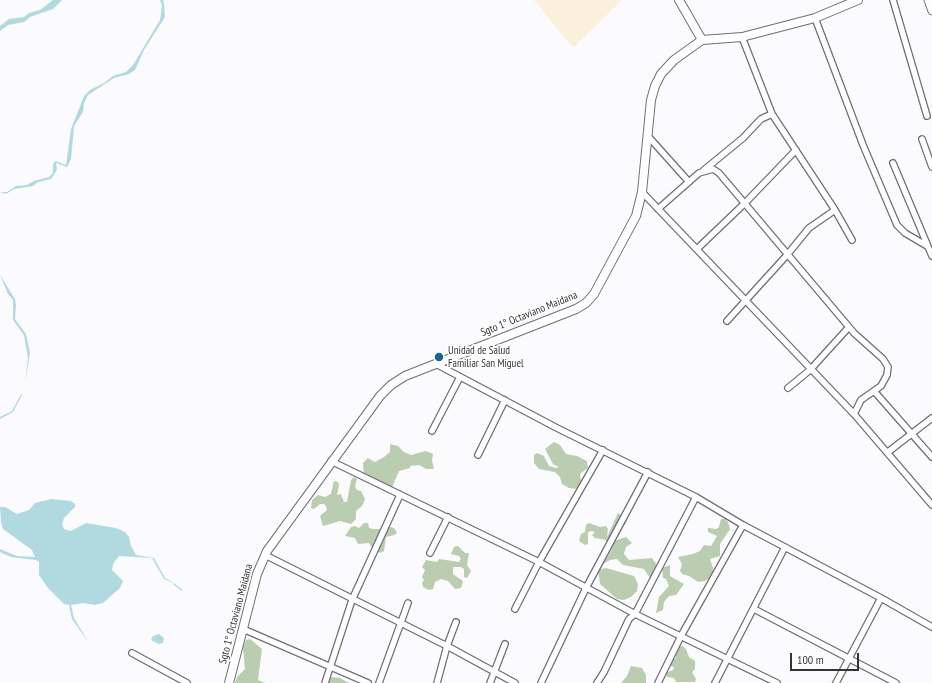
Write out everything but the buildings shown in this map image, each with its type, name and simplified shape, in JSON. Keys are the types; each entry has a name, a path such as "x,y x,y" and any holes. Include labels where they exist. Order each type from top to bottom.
{"main road":[{"path":"679,0 702,40 742,37 816,18 858,0"},
{"name":"Sgto 1° Octaviano Maidana","path":"229,683 257,574 265,555 331,461 370,409 391,385 405,376 576,309 586,303 594,294 636,216 642,192 651,100 655,86 661,74 674,60 702,40"}],"street":[{"path":"893,0 927,116"},
{"path":"928,0 932,11"},
{"path":"816,18 863,145 897,225 905,233 927,246"},
{"path":"742,37 772,114 835,210 852,240"},
{"path":"658,209 743,138 761,119 772,114"},
{"path":"647,135 689,182"},
{"path":"922,139 932,167"},
{"path":"696,250 745,203 796,150"},
{"path":"893,164 932,256"},
{"path":"702,172 713,169 719,173 849,327 883,359 888,367 887,375 881,386 861,400 854,414"},
{"path":"642,192 810,370 854,414 932,505"},
{"path":"726,321 787,255 809,228 835,210"},
{"path":"788,388 810,370 849,327"},
{"path":"436,364 696,497 743,525 882,598 932,627"},
{"path":"432,431 460,377"},
{"path":"874,391 932,457"},
{"path":"478,455 505,400"},
{"path":"888,452 932,418"},
{"path":"515,609 539,562 603,450"},
{"path":"331,461 539,562 635,614 776,683"},
{"path":"541,683 586,588 648,472"},
{"path":"324,683 352,600 400,495"},
{"path":"597,683 604,672 629,619 635,614 696,497"},
{"path":"430,553 448,517"},
{"path":"658,683 681,636 743,525"},
{"path":"715,683 726,659 754,609 785,547"},
{"path":"265,555 352,600 447,646 515,683"},
{"path":"836,683 848,658 882,598"},
{"path":"379,683 399,623 408,603"},
{"path":"754,609 896,683"},
{"path":"437,683 447,646 456,622"},
{"path":"243,629 330,668 368,683"},
{"path":"490,683 505,644"},
{"path":"132,653 186,683"}],"shaded area":[{"path":"534,0 622,0 573,48"}],"green space":[{"path":"554,442 560,445 566,454 577,456 587,461 588,468 581,473 580,476 582,483 577,489 569,488 562,484 560,477 555,472 539,469 534,463 534,455 537,453 544,456 549,466 556,468 559,467 553,464 545,449"},
{"path":"390,444 398,446 404,452 411,455 426,451 433,454 432,461 434,469 426,469 419,465 410,466 410,468 399,471 390,492 364,478 363,463 368,458 375,462 384,457 390,452"},
{"path":"354,477 357,479 355,487 357,490 361,491 365,499 362,506 356,511 356,519 351,524 340,521 323,526 320,516 327,510 326,506 324,504 320,504 314,509 311,508 312,500 318,495 325,497 331,494 334,481 338,482 339,485 337,495 341,494 344,502 347,502 351,480"},
{"path":"618,513 627,519 627,521 614,542 626,537 632,543 626,547 624,554 629,560 652,558 657,565 655,572 650,578 644,569 623,565 617,559 610,560 603,564 611,551 613,544 606,545 606,540 595,538 592,535 595,532 588,532 588,544 585,545 579,541 581,534 585,532 586,525 589,523 600,527 606,526 608,529 607,537"},
{"path":"721,519 725,519 728,522 730,529 720,544 720,556 710,559 715,574 705,581 698,582 689,576 682,574 680,571 682,564 678,557 700,551 704,545 711,546 717,536 708,532 708,528 716,529 719,527"},
{"path":"364,523 368,523 369,528 373,529 380,529 382,525 394,528 397,533 386,537 384,551 380,553 373,549 369,543 358,544 355,538 345,536 351,527 355,526 359,528"},
{"path":"458,546 465,553 469,553 467,565 471,571 467,578 464,577 464,569 461,567 453,567 453,574 463,581 461,588 455,589 448,581 441,579 435,582 433,589 429,590 423,587 422,583 424,580 422,577 425,570 422,567 426,560 437,562 439,559 459,562 461,559 459,556 451,554 454,547"},
{"path":"670,565 670,576 684,584 676,595 669,596 664,602 663,610 656,613 659,597 669,586 666,579 663,578 662,568"},
{"path":"606,568 634,576 638,584 637,591 631,597 624,600 617,599 600,584 598,570"},
{"path":"250,639 262,649 258,680 265,683 235,683 237,677 245,669 243,647 246,640"},
{"path":"683,646 689,657 695,661 695,669 692,672 696,679 695,682 676,682 674,678 667,677 666,673 673,670 674,667 670,666 669,662 676,658 675,647"},
{"path":"631,666 642,668 646,675 646,683 621,683 627,676"},
{"path":"332,677 340,678 349,683 325,683"}],"water":[{"path":"53,0 62,0 53,9 30,17 24,22 8,25 0,31 0,26 9,19 24,17 29,13 40,10"},
{"path":"160,0 163,0 165,17 144,50 135,70 129,74 114,78 88,95 84,103 83,112 74,126 71,159 67,167 56,163 57,170 51,179 38,182 33,186 14,189 6,194 0,192 7,192 16,186 27,185 34,181 49,177 53,173 53,164 55,161 66,165 71,129 84,96 90,90 104,83 113,76 126,72 133,65 160,20 162,5"},
{"path":"0,275 15,299 15,319 26,334 30,353 25,384 28,358 24,335 13,320 13,300 8,294"},
{"path":"21,394 22,395 13,412 0,419 0,417 12,411"},
{"path":"51,499 71,501 75,504 75,507 64,518 62,524 64,529 71,531 86,523 116,528 125,532 129,537 131,546 136,555 154,558 165,578 176,584 164,579 152,558 119,556 113,564 112,570 123,581 120,588 103,603 95,605 83,603 71,605 74,618 89,643 72,619 69,605 64,604 48,588 39,575 39,562 36,560 11,557 0,552 0,549 17,556 35,557 32,550 3,529 0,507 5,507 17,514 29,510 35,503"},
{"path":"159,634 164,638 163,643 159,644 151,640 153,636"}],"waterway":[{"path":"174,584 182,590"}],"place":[{"name":"Unidad de Salud Familiar San Miguel","path":"439,357"}]}
